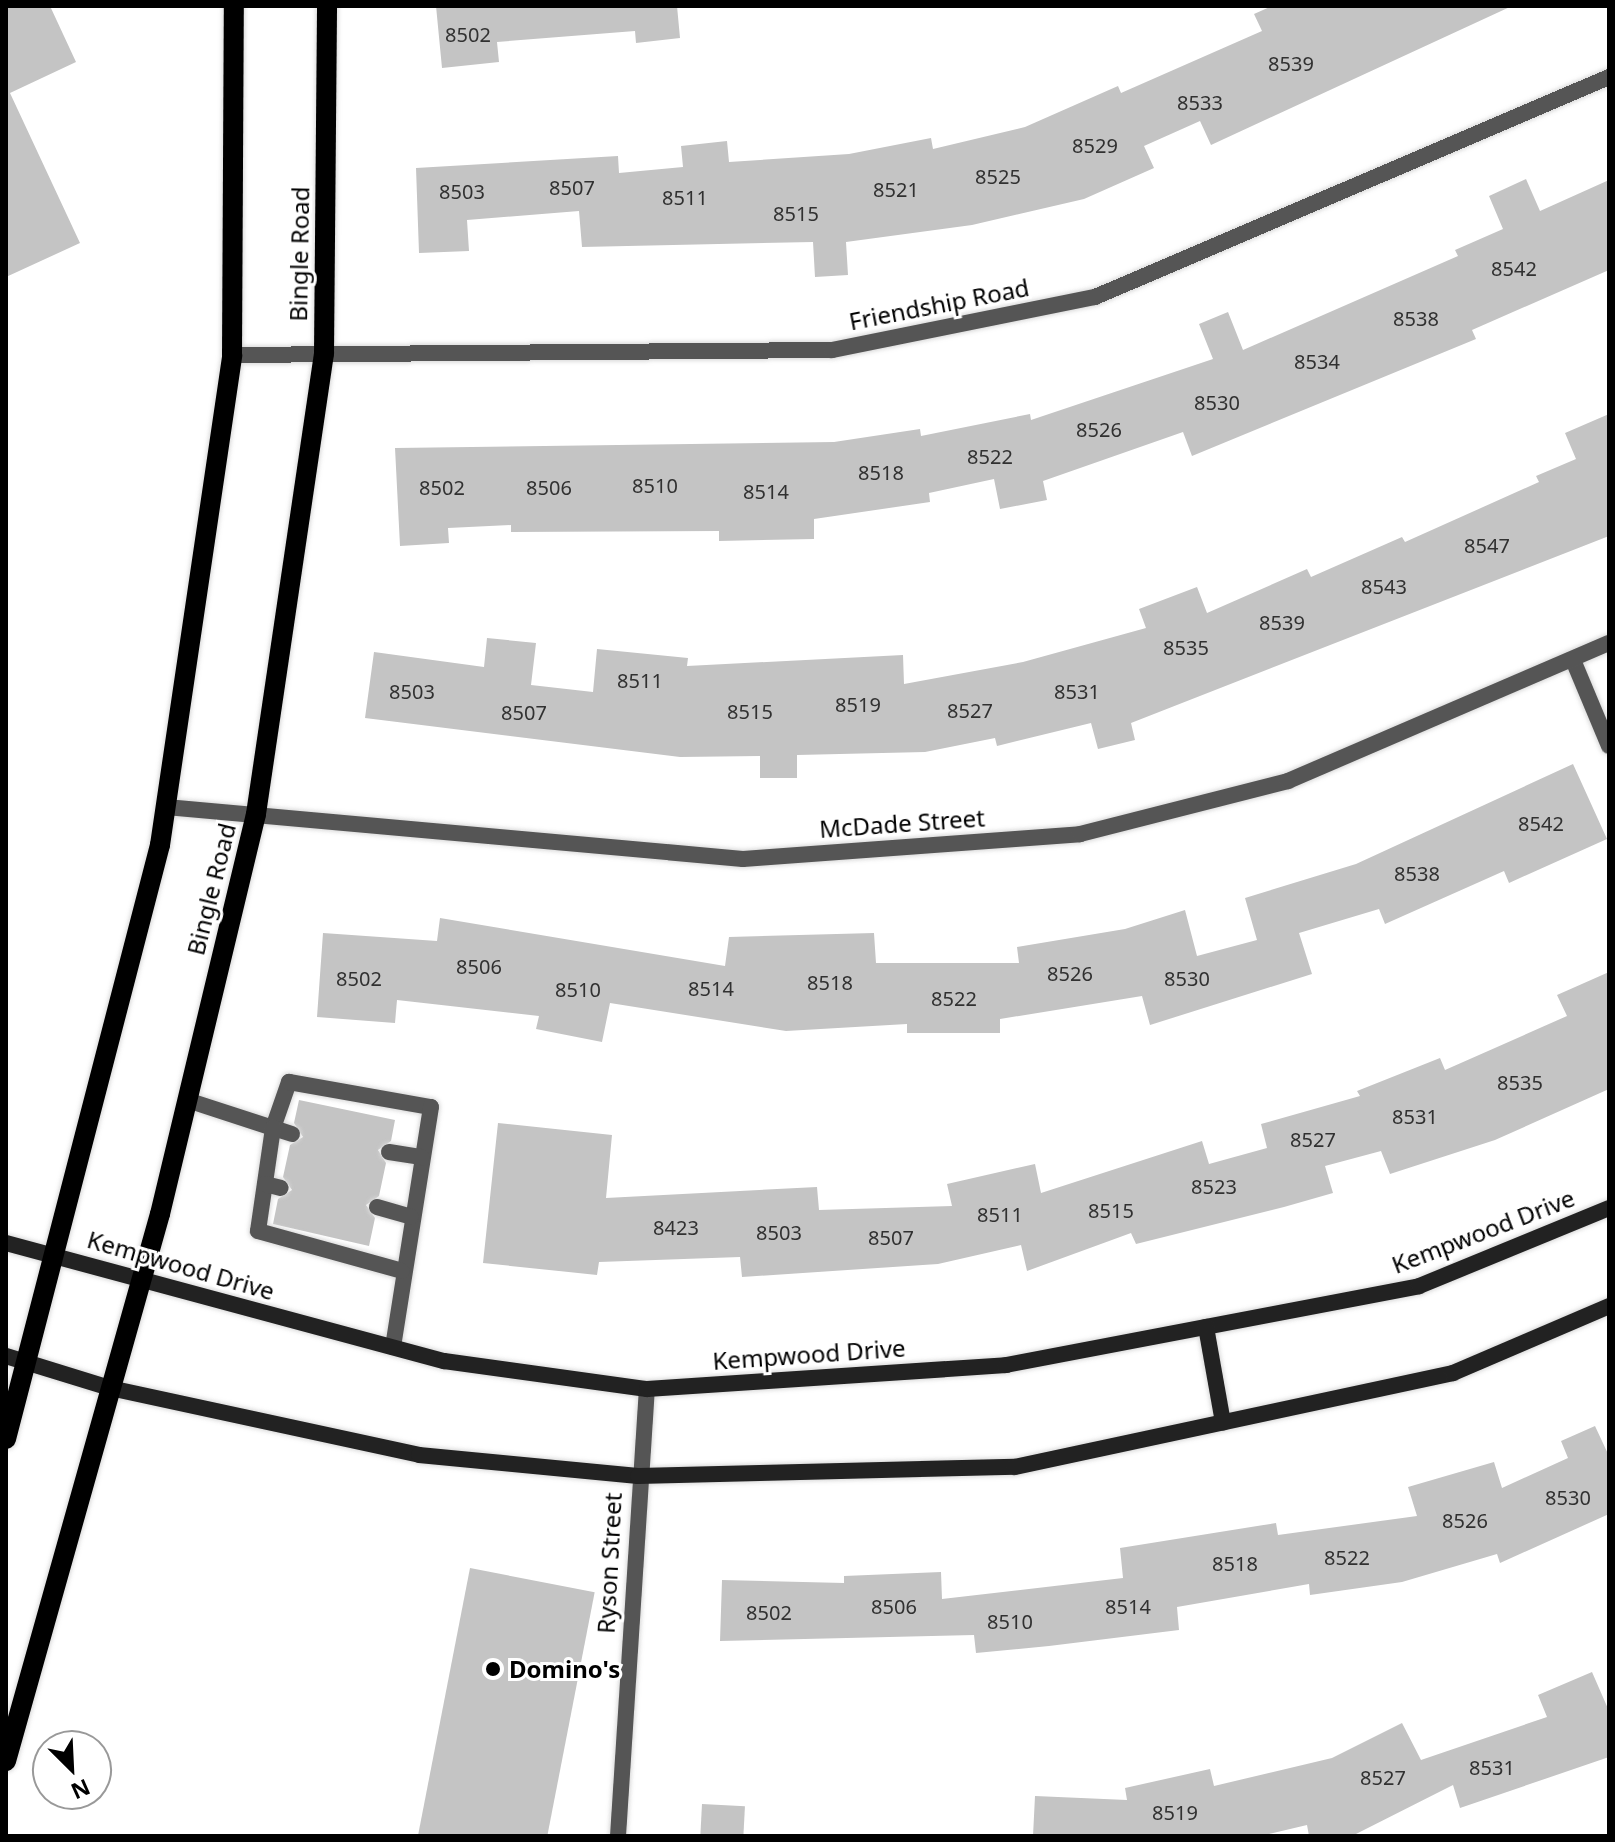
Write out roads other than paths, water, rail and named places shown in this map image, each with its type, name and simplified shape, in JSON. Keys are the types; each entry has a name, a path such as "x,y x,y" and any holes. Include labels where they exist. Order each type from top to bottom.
{"main road":[{"path":"6,1439 58,1253 166,807 232,355 234,6"},
{"name":"Bingle Road","path":"6,1761 140,1282 256,814 324,354 327,6"},
{"name":"Kempwood Drive","path":"6,1243 58,1253 140,1282 393,1347 647,1389 1006,1365 1419,1286 1609,1208"},
{"path":"6,1356 110,1388 419,1455 638,1476 1015,1467 1453,1373 1609,1306"},
{"path":"1206,1327 1223,1422"}],"street":[{"name":"Friendship Road","path":"232,355 832,350 1095,297 1609,77"},
{"name":"McDade Street","path":"166,807 743,859 1080,834 1288,781 1609,643"},
{"path":"1573,660 1609,746"},
{"path":"393,1347 402,1271 431,1107 289,1082 273,1128 273,1186 258,1231 402,1271"},
{"path":"187,1100 292,1134"},
{"path":"389,1152 422,1157"},
{"path":"377,1207 411,1217"},
{"name":"Ryson Street","path":"618,1836 638,1476 647,1389"}],"place":[{"name":"Domino's","path":"493,1669"}]}
